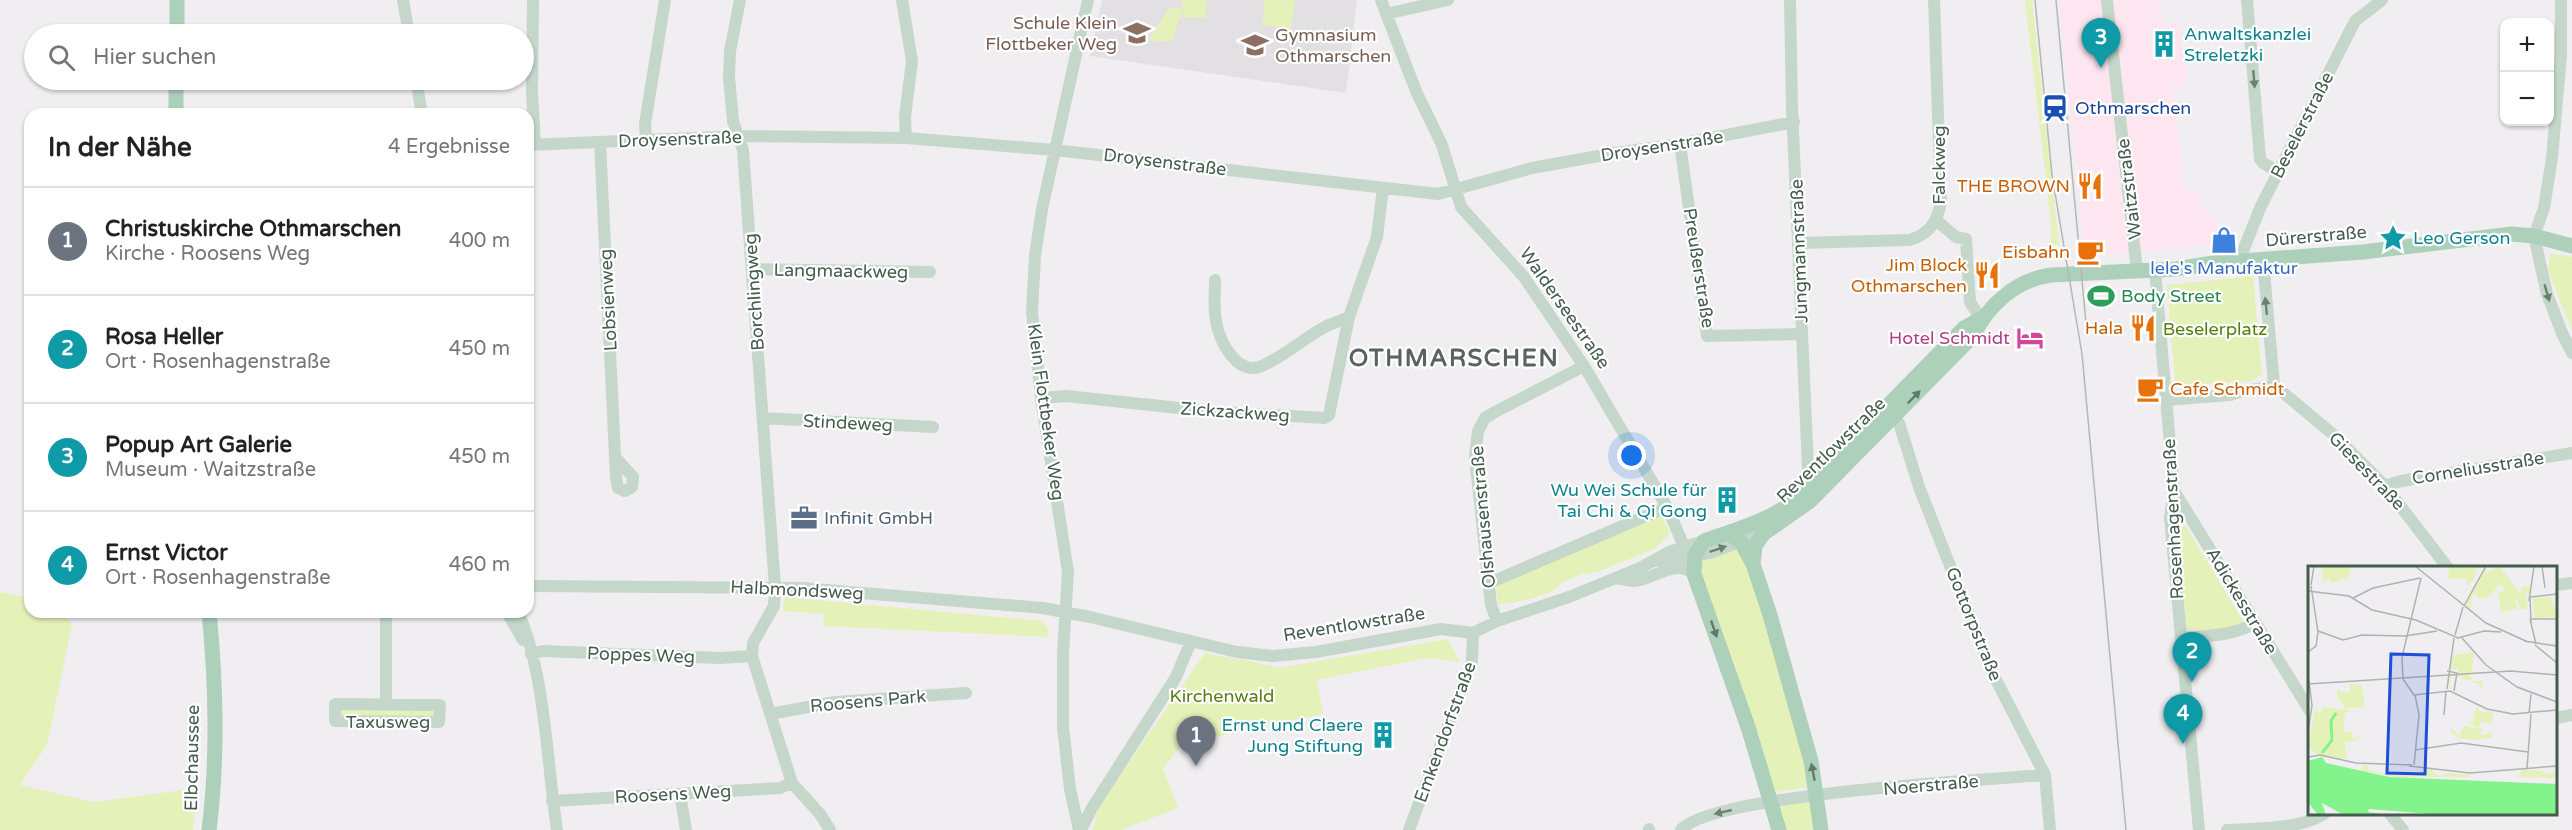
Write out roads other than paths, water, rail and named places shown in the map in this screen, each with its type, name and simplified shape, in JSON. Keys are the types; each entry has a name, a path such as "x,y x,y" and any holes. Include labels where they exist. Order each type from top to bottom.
{"main road":[{"path":"177,0 177,24"},
{"path":"176,90 176,108"},
{"name":"Dürerstraße","path":"2137,271 2363,252 2512,234 2534,236 2572,246"},
{"name":"Reventlowstraße","path":"1704,541 1771,517 1793,502 1809,495 1964,328 1981,319 2005,295 2039,277 2137,271"},
{"name":"Reventlowstraße","path":"1763,534 1894,417 1973,336 1981,319"},
{"path":"1728,533 1741,542 1753,564 1786,667 1817,794 1821,830"},
{"path":"1753,564 1755,546 1763,534"},
{"name":"Walderseestraße","path":"1704,541 1689,553 1694,574 1748,727 1779,830"},
{"name":"Elbchaussee","path":"199,618 212,686"},
{"name":"Elbchaussee","path":"209,618 213,788 209,830"}],"street":[{"path":"403,0 407,24"},
{"path":"533,0 533,24"},
{"path":"646,138 645,124 664,0"},
{"name":"Borchlingweg","path":"740,0 730,51 729,77 733,121 743,150 775,587 774,606 753,643 752,656"},
{"path":"902,0 912,61 905,117 906,138"},
{"name":"Klein Flottbeker Weg","path":"1080,830 1070,789 1063,728 1063,663 1068,568 1035,351 1033,286 1042,209 1088,0"},
{"name":"Walderseestraße","path":"1381,0 1416,91 1442,145 1454,191 1461,207 1524,277 1584,366 1667,507 1689,553"},
{"path":"1386,14 1448,0"},
{"name":"Jungmannstraße","path":"1790,0 1809,495"},
{"name":"Falckweg","path":"1799,243 1909,240 1923,235 1936,220 1941,201 1934,0"},
{"name":"Waitzstraße","path":"2107,0 2137,271"},
{"path":"2247,0 2260,159 2279,172"},
{"name":"Beselerstraße","path":"2239,261 2261,206 2355,21 2382,0"},
{"path":"2561,0 2567,55 2544,208 2534,236 2547,294 2572,353"},
{"path":"418,90 421,108"},
{"path":"532,90 532,108"},
{"name":"Droysenstraße","path":"534,145 646,138 739,136 906,138 1055,150 1438,194 1532,168 1680,144 1794,122"},
{"name":"Lobsienweg","path":"600,142 615,458"},
{"name":"Preußerstraße","path":"1680,144 1707,336 1802,334"},
{"name":"Zickzackweg","path":"1041,398 1066,396 1207,411 1324,418 1329,415 1349,317 1377,237 1383,188"},
{"path":"1936,220 1956,237 1966,239 1970,302 1981,319"},
{"path":"2155,270 2164,400 2231,395 2240,391 2264,389 2274,385 2263,260"},
{"name":"Langmaackweg","path":"752,269 930,272"},
{"path":"1215,279 1216,326 1232,357 1245,367 1258,367 1292,349 1324,327 1349,317"},
{"name":"Olshausenstraße","path":"1497,621 1491,605 1474,458 1478,431 1485,418 1584,366"},
{"name":"Giesestraße","path":"2274,385 2335,436 2385,486 2447,566"},
{"name":"Rosenhagenstraße","path":"2164,400 2174,491 2170,518 2199,830"},
{"name":"Gottorpstraße","path":"1894,417 1899,423 1919,487 1991,670 2045,775 2050,830"},
{"name":"Stindeweg","path":"763,418 933,427"},
{"name":"Corneliusstraße","path":"2385,486 2402,481 2572,453"},
{"name":"Adickesstraße","path":"2174,491 2308,708"},
{"path":"1489,583 1667,507"},
{"name":"Reventlowstraße","path":"1066,612 1237,652 1273,656 1316,652 1441,629 1473,633 1497,621 1640,568 1650,561 1741,542 1763,534"},
{"path":"1615,578 1635,581 1675,568 1687,569 1694,574"},
{"path":"2557,585 2572,583"},
{"name":"Halbmondsweg","path":"534,586 775,587 1010,605 1066,612"},
{"name":"Taxusweg","path":"386,618 387,704"},
{"path":"510,618 531,654"},
{"path":"520,618 536,675 557,830"},
{"path":"2181,638 2231,632 2245,629 2255,623"},
{"name":"Emkendorfstraße","path":"1409,830 1472,661 1473,633"},
{"path":"1080,830 1176,677 1191,641"},
{"name":"Poppes Weg","path":"531,654 543,651 720,658 752,656"},
{"path":"752,656 792,783 820,814 830,830"},
{"name":"Roosens Park","path":"770,714 835,702 966,693"},
{"name":"Taxusweg","path":"335,704 387,704 440,705 439,722 335,722 335,704"},
{"path":"2557,718 2572,715"},
{"name":"Noerstraße","path":"1817,794 2045,775"},
{"name":"Roosens Weg","path":"552,801 780,788 792,783"},
{"path":"680,794 686,830"},
{"path":"1681,830 1688,823 1702,817 1770,801 1817,794"},
{"path":"2227,830 2304,822 2320,815"},
{"path":"2392,815 2403,830"}],"tram line":[{"path":"2035,0 2052,175 2082,354 2126,830"},
{"path":"2056,0 2087,334"}],"place":[{"name":"Schule Klein Flottbeker Weg","path":"1137,33"},
{"name":"Anwaltskanzlei Streletzki","path":"2164,44"},
{"name":"Gymnasium Othmarschen","path":"1255,45"},
{"name":"Popup Art Galerie","path":"2101,68"},
{"name":"Othmarschen","path":"2055,108"},
{"name":"THE BROWN","path":"2090,186"},
{"name":"Leo Gerson","path":"2393,238"},
{"name":"lele's Manufaktur","path":"2224,240"},
{"name":"Eisbahn","path":"2090,252"},
{"name":"Jim Block Othmarschen","path":"1987,275"},
{"name":"Body Street","path":"2101,296"},
{"name":"Hala","path":"2143,328"},
{"name":"Hotel Schmidt","path":"2030,338"},
{"name":"Cafe Schmidt","path":"2150,389"},
{"name":"Wu Wei Schule für Tai Chi & Qi Gong","path":"1727,500"},
{"name":"Infinit GmbH","path":"804,518"},
{"name":"Rosa Heller","path":"2192,682"},
{"name":"Ernst und Claere Jung Stiftung","path":"1383,735"},
{"name":"Ernst Victor","path":"2183,744"},
{"name":"Christuskirche Othmarschen","path":"1196,766"}],"district":[{"name":"OTHMARSCHEN","path":"1454,358"}],"park label":[{"name":"Beselerplatz","path":"2215,329"},
{"name":"Kirchenwald","path":"1222,696"}]}
